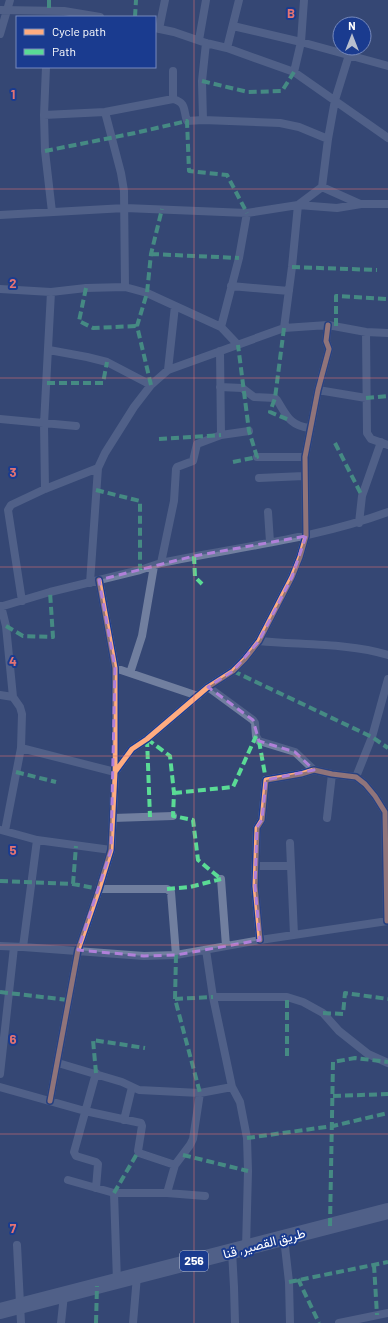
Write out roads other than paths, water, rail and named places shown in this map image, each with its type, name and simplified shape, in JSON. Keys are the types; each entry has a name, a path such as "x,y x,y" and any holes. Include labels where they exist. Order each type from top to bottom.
{"highway":[{"name":"طريق القصير, قنا","path":"0,1311 388,1211"}],"street":[{"path":"0,34 4,11 10,0"},
{"path":"165,0 157,29 174,32 202,42 227,48 294,72 388,138"},
{"path":"203,120 202,42 206,0"},
{"path":"227,48 239,0"},
{"path":"294,72 301,42 304,0"},
{"path":"4,11 49,14 64,11 94,16"},
{"path":"233,26 332,50"},
{"path":"284,328 298,204 322,187 335,100 349,56"},
{"path":"353,56 388,66"},
{"path":"46,68 44,115 52,212"},
{"path":"174,72 174,99"},
{"path":"44,115 105,112 174,99 180,101 183,105 187,121 203,120 280,123 299,127 328,139"},
{"path":"105,112 123,182 125,208 125,287"},
{"path":"322,187 361,204"},
{"path":"0,215 125,208 247,213 298,204 337,208 361,204 388,204"},
{"path":"221,327 239,258 247,213"},
{"path":"231,286 289,291"},
{"path":"0,289 51,292 86,288 125,287 147,293 221,327 238,344"},
{"path":"45,489 44,424 51,292"},
{"path":"168,370 175,306"},
{"path":"115,772 132,749 147,739 208,687 233,671 245,659 259,641 292,577 306,536 304,476 305,457 318,390 329,349 326,341 328,325"},
{"path":"90,583 98,468 134,407 151,385 168,370 284,328 328,325 366,332 388,333"},
{"path":"358,523 362,496 384,443 371,439 367,433 366,332"},
{"path":"49,350 72,353 107,362 151,385"},
{"path":"220,351 221,435"},
{"path":"220,387 242,388 254,397 275,398 289,420 301,427 310,428"},
{"path":"318,390 366,398"},
{"path":"0,419 76,426"},
{"path":"130,673 142,636 174,502 176,469 179,465 190,463 192,461 197,444 221,435 249,431"},
{"path":"257,458 305,457"},
{"path":"22,601 8,510 11,505 45,489 98,468"},
{"path":"259,478 304,476"},
{"path":"268,512 270,542"},
{"path":"111,850 38,840 3,831 21,748 22,714 20,707 13,697 6,626 0,606 158,564 306,536 358,523 388,512"},
{"path":"50,1101 78,950 100,889 111,850 115,772 115,668 100,580"},
{"path":"259,641 337,647 388,655"},
{"path":"115,668 198,696"},
{"path":"356,777 372,737 388,679"},
{"path":"208,687 253,720 255,723 256,736 259,741 295,752 314,770"},
{"path":"0,695 13,697"},
{"path":"21,748 115,772"},
{"path":"0,946 78,950 144,956 176,955 260,940 388,921 386,813 365,784 356,777 314,770 301,774 266,780 262,820 257,828 255,886 260,940"},
{"path":"327,818 332,774"},
{"path":"113,818 173,816"},
{"path":"23,947 38,840"},
{"path":"290,843 294,935"},
{"path":"256,866 291,866"},
{"path":"221,879 226,946"},
{"path":"100,889 169,890 171,892 176,955"},
{"path":"0,1074 14,947"},
{"path":"206,950 213,997 232,1087 240,1102 247,1138 248,1172 234,1287 235,1323"},
{"path":"213,997 287,997 302,1002 323,1013 339,1031 368,1054 388,1063"},
{"path":"58,1063 96,1073 139,1090 200,1093 232,1087"},
{"path":"96,1073 74,1152 76,1156 98,1164 96,1188"},
{"path":"0,1087 85,1111 142,1124 138,1151 139,1153 175,1165"},
{"path":"124,1120 132,1087"},
{"path":"166,1193 175,1165 193,1139 200,1093"},
{"path":"68,1180 114,1193 166,1193 205,1196"},
{"path":"114,1193 117,1281"},
{"path":"284,1238 289,1282 290,1323"},
{"path":"17,1245 21,1323"},
{"path":"133,1323 137,1276"},
{"path":"61,1323 64,1294"},
{"path":"339,1323 388,1313"}]}
